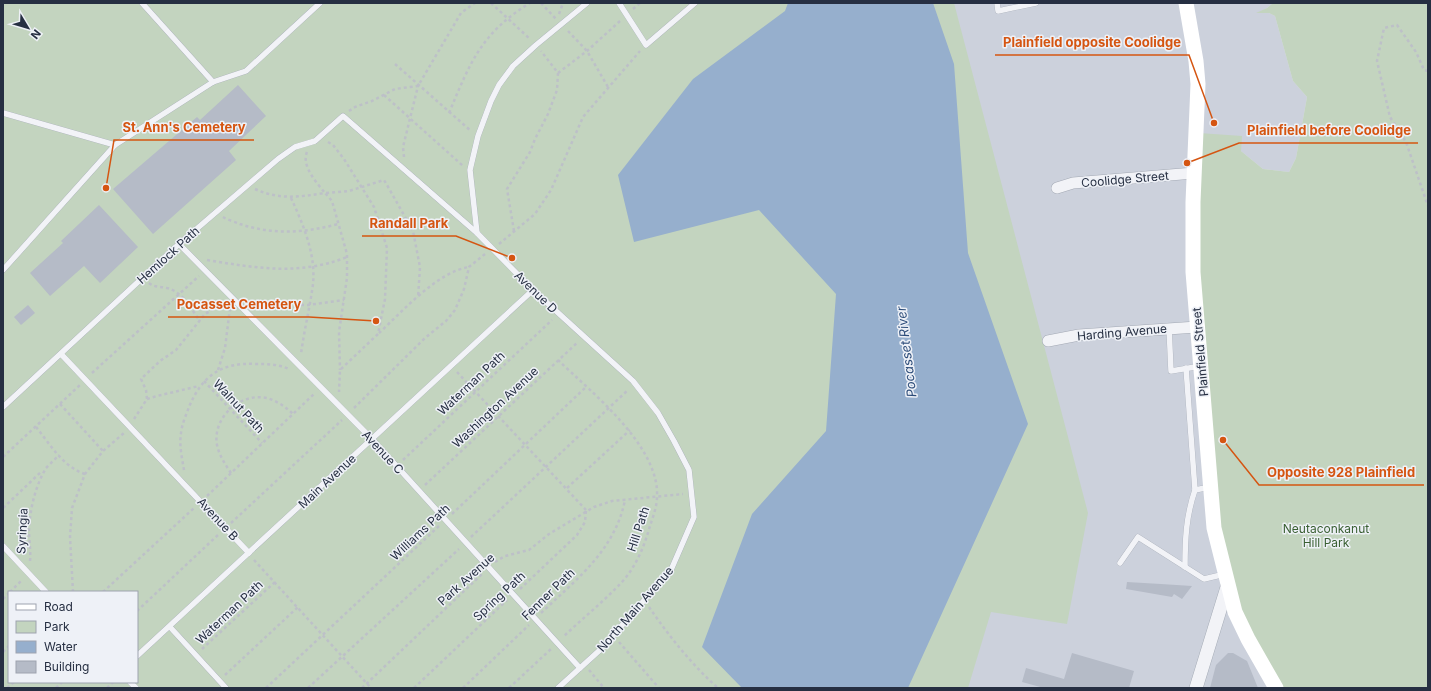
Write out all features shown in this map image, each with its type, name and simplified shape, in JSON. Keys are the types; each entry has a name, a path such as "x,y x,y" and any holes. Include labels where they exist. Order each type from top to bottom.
{"main road":[{"name":"Plainfield Street","path":"1186,3 1196,61 1198,84 1194,173 1193,250 1197,327 1194,367 1199,423 1208,457 1214,528 1236,612 1248,639 1276,688"}],"street":[{"name":"Coolidge Street","path":"1057,188 1073,183 1194,173"},
{"name":"Harding Avenue","path":"1048,341 1079,334 1169,327 1197,327"},
{"path":"1196,688 1227,579"}],"lane":[{"path":"142,3 213,82"},
{"path":"3,270 115,145 213,82 246,71 320,3"},
{"path":"477,234 471,173 478,136 499,85 514,66 536,45 587,3"},
{"path":"619,3 646,45 695,3"},
{"path":"997,3 998,11 1036,3"},
{"path":"3,113 115,145"},
{"name":"Hemlock Path","path":"3,407 178,244 296,147 315,141 343,116"},
{"name":"Avenue D","path":"343,116 477,234 533,290 633,381 658,413 689,470 691,494"},
{"name":"Avenue C","path":"178,244 233,303 372,439 557,643 582,666"},
{"name":"Main Avenue","path":"138,655 533,290"},
{"path":"1169,327 1171,370 1194,367"},
{"name":"Avenue B","path":"61,354 201,501 249,554"},
{"path":"1185,567 1186,528 1188,509 1195,490 1193,459 1199,423"},
{"path":"1193,459 1208,457"},
{"path":"1195,490 1211,487"},
{"name":"North Main Avenue","path":"558,688 613,636 671,570 694,517 691,494"},
{"path":"1120,563 1138,537 1204,579 1227,579"},
{"path":"3,546 45,591"},
{"path":"170,627 226,688"}],"path":[{"path":"407,172 403,147 418,86 461,13 475,3"},
{"path":"491,3 536,45 558,73 557,90 548,114 530,152 507,189 514,231"},
{"path":"449,113 465,73 483,42 497,28 530,3"},
{"path":"541,3 587,51 608,87"},
{"path":"558,73 587,51 640,3"},
{"path":"1428,71 1424,70 1416,52 1397,24 1384,28 1377,61 1390,117 1406,142 1428,206"},
{"path":"340,370 418,298 449,272 469,267 480,256 493,249 535,214 551,190 583,117 646,45"},
{"path":"395,64 449,113 478,136"},
{"path":"343,116 355,107 395,89 418,86"},
{"path":"384,95 471,173"},
{"path":"340,407 339,332 347,278 347,257 332,201 315,180 307,164 306,156 315,141 325,140 333,144 374,207 387,248 385,299 378,334"},
{"path":"248,185 256,190 275,196 291,198 349,191 363,188 384,180 413,231 420,267 418,298"},
{"path":"291,198 305,230 310,249 313,283 299,366"},
{"path":"216,212 225,218 271,231 285,233 338,224"},
{"path":"191,257 262,269 294,269 331,264 347,257"},
{"path":"138,610 347,415 426,338 446,322 454,310 464,289 469,267"},
{"path":"3,457 112,353 204,271"},
{"path":"143,277 150,285 167,288 179,294 200,322"},
{"path":"218,371 225,348 233,303 308,306 344,300"},
{"name":"Waterman Path","path":"397,466 559,313"},
{"name":"Washington Avenue","path":"419,490 584,336"},
{"name":"Hill Path","path":"509,688 621,582 636,562 646,540 657,497 654,476 645,453 630,430 558,360"},
{"path":"184,474 181,433 184,419 199,386 204,381 230,365 247,363 282,366 294,371"},
{"path":"451,366 567,488 573,498 586,510"},
{"name":"Walnut Path","path":"204,381 262,444"},
{"path":"148,399 199,386"},
{"name":"Williams Path","path":"266,688 586,387"},
{"path":"104,591 320,388"},
{"path":"231,473 217,446 216,437 220,422 230,409 238,403 253,398 266,398 280,403 293,414"},
{"path":"60,404 103,451"},
{"path":"36,427 58,455 76,471 85,474"},
{"path":"567,488 630,430"},
{"path":"3,508 58,455"},
{"name":"Syringia","path":"29,573 31,551 29,530 32,507 39,479 46,468"},
{"name":"Park Avenue","path":"362,688 488,567 505,556 529,550 586,510 612,501 691,494"},
{"name":"Fenner Path","path":"463,688 589,567 610,542 621,518 625,500"},
{"name":"Spring Path","path":"414,688 577,535 585,522 586,510"},
{"path":"249,554 371,688"},
{"path":"10,591 29,573"},
{"name":"Waterman Path","path":"196,655 275,582"},
{"path":"644,601 664,629 704,675 718,688"},
{"path":"219,681 298,608"},
{"path":"613,636 659,688"},
{"path":"582,666 604,688"}],"shaded area":[{"path":"954,3 1273,3 1258,13 1269,13 1275,16 1293,81 1307,97 1296,158 1289,172 1263,169 1241,151 1199,133 1274,688 910,688"}],"green space":[{"path":"3,3 954,3 1088,513 1067,624 991,612 968,688 3,688"},
{"name":"Neutaconkanut Hill Park","path":"1273,3 1428,3 1428,688 1274,688 1225,573 1197,318 1199,133 1242,136 1241,151 1263,169 1289,172 1296,158 1307,97 1293,81 1275,16 1269,13 1256,13 1267,8"}],"water":[{"name":"Pocasset River","path":"788,3 933,3 954,64 968,253 1028,424 908,688 742,688 702,647 752,514 826,431 836,294 759,210 634,242 618,175 693,79 785,11"}],"building":[{"path":"238,85 266,116 229,151 236,160 153,234 113,189 197,117 200,120"},
{"path":"99,205 138,247 100,283 84,266 50,296 30,273 63,243 61,241"},
{"path":"28,305 35,313 21,325 14,317"},
{"path":"1127,582 1192,586 1182,599 1174,594 1172,597 1126,589"},
{"path":"1072,653 1134,671 1129,688 1044,688 1022,682 1026,668 1064,679"},
{"path":"1228,653 1233,653 1247,661 1258,688 1210,688 1216,665"}],"place":[{"name":"Plainfield opposite Coolidge","path":"1214,123"},
{"name":"Plainfield before Coolidge","path":"1187,163"},
{"name":"St. Ann's Cemetery","path":"106,188"},
{"name":"Randall Park","path":"512,258"},
{"name":"Pocasset Cemetery","path":"376,321"},
{"name":"Opposite 928 Plainfield","path":"1223,440"}]}
